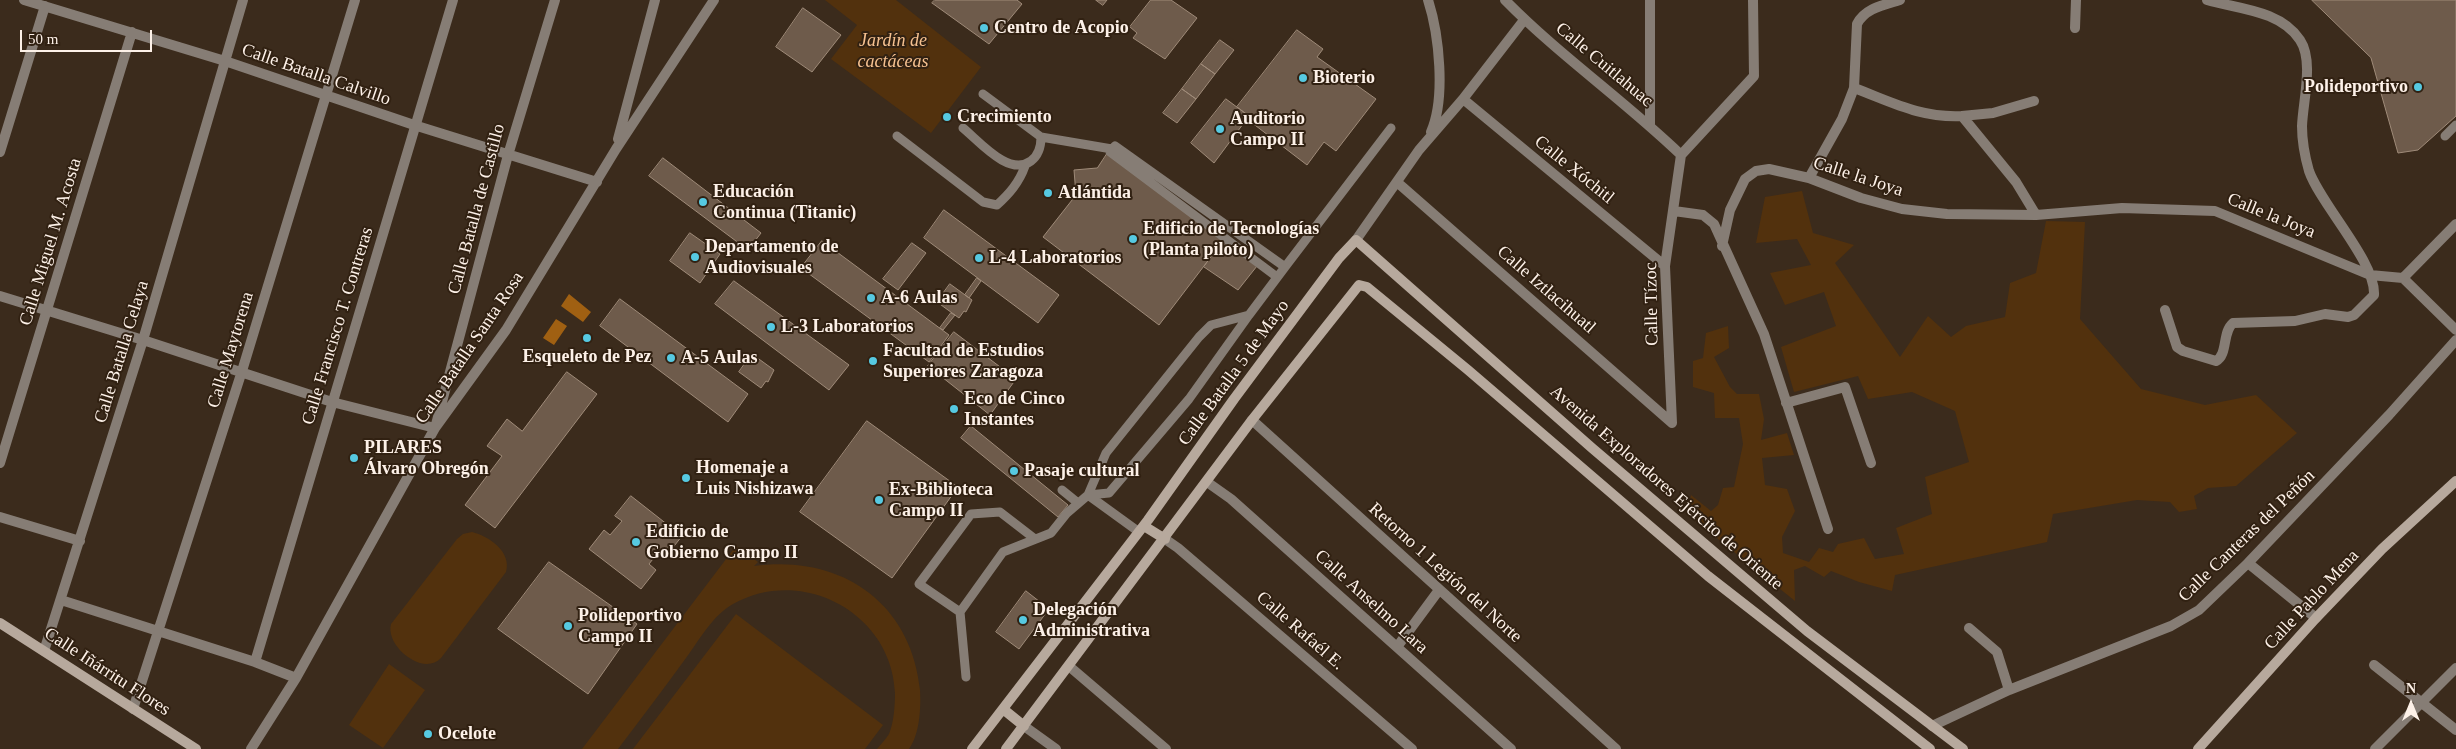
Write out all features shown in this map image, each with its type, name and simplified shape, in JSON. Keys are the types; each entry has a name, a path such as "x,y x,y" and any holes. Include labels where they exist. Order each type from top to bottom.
{"street":[{"name":"Calle Batalla Calvillo","path":"24,0 225,61 508,156 597,182"},
{"name":"Calle Batalla Celaya","path":"44,651 143,340 243,0"},
{"name":"Calle Maytorena","path":"133,709 242,371 355,0"},
{"name":"Calle Francisco T. Contreras","path":"255,662 414,125 453,0"},
{"name":"Calle Batalla de Castillo","path":"435,428 508,156 555,0"},
{"path":"616,149 655,0"},
{"name":"Calle Batalla Santa Rosa","path":"251,749 296,678 435,428 506,330 616,149 714,0"},
{"path":"1420,150 1436,121 1438,107 1436,39 1428,0"},
{"name":"Calle Cuitlahuac","path":"1505,0 1524,20 1650,125 1681,155"},
{"path":"1650,0 1650,125"},
{"path":"1681,155 1754,76 1753,0"},
{"path":"1809,178 1842,119 1854,88 1857,24 1861,16 1900,0"},
{"path":"2075,28 2076,0"},
{"path":"2165,310 2178,348 2218,361 2227,330 2233,323 2295,321 2325,314 2351,316 2374,295 2374,283 2353,242 2320,192 2310,172 2302,127 2307,73 2304,50 2300,40 2283,24 2272,17 2207,0"},
{"path":"0,152 45,6"},
{"name":"Calle Batalla 5 de Mayo","path":"972,749 1142,529 1240,391 1340,258 1356,240 1420,150 1463,99 1524,20"},
{"name":"Calle Miguel M. Acosta","path":"0,462 132,32"},
{"path":"1854,88 1913,112 1929,115 1962,116 1993,113 2034,101"},
{"name":"Calle Xóchitl","path":"1463,99 1665,266"},
{"path":"1962,116 2016,182 2036,215"},
{"name":"Calle Tízoc","path":"1672,423 1665,266 1681,155"},
{"name":"Calle la Joya","path":"1722,246 1730,210 1745,179 1756,171 1768,169 1809,178 1861,198 1902,209 1947,214 2036,215 2122,208 2214,211 2370,275 2403,278"},
{"name":"Calle Iztlacihuatl","path":"1398,183 1672,423"},
{"path":"1674,211 1703,215 1714,224 1722,246 1764,334 1828,529"},
{"path":"2456,224 2403,278 2456,330"},
{"name":"Avenida Exploradores Ejército de Oriente","path":"1356,240 1570,428 1807,631 1963,749"},
{"name":"Avenida Exploradores Ejército de Oriente","path":"1252,420 1355,287 1359,285 1367,287 1468,370 1701,570 1930,749"},
{"path":"0,296 242,371 332,402 435,428"},
{"name":"Calle Canteras del Peñón","path":"1932,726 2009,690 2171,626 2200,610 2248,563 2389,415 2456,340"},
{"path":"1786,403 1845,387 1871,462"},
{"path":"1006,749 1165,539 1252,420"},
{"name":"Retorno 1 Legión del Norte","path":"1252,420 1616,749"},
{"name":"Calle Pablo Mena","path":"2198,749 2316,618 2382,549 2456,481"},
{"name":"Calle Anselmo Lara","path":"1207,482 1231,499 1511,749"},
{"path":"0,517 80,541"},
{"path":"1142,529 1165,539"},
{"name":"Calle Rafaél E.","path":"1165,539 1178,548 1412,749"},
{"path":"2248,563 2316,618"},
{"path":"1397,647 1439,590"},
{"path":"61,600 159,633 255,662 296,678"},
{"name":"Calle Iñárritu Flores","path":"0,624 196,749"},
{"path":"1969,628 1997,652 2009,690"},
{"path":"1796,644 1807,631"},
{"path":"2374,665 2456,730"},
{"path":"1070,666 1166,749"},
{"path":"2375,749 2456,668"},
{"path":"1003,708 1056,749"}],"lane":[{"path":"983,94 1041,137 1112,149 1115,146 1285,267"},
{"path":"2445,136 2456,125"},
{"path":"963,128 999,158 1012,165 1025,166"},
{"path":"1088,494 1109,493 1188,399 1277,277 1391,128"},
{"path":"897,136 983,202 997,205 1010,193 1025,166 1036,158 1041,146 1041,137"},
{"path":"1112,149 1110,152 1277,277"},
{"path":"966,676 960,612 1003,552 1051,533 1088,494 1106,452 1199,337 1211,325 1249,316"},
{"path":"1062,490 1078,503"},
{"path":"1088,494 1142,529"},
{"path":"960,612 919,584 971,514 1000,512 1035,539"}],"green space":[{"name":"Jardín de cactáceas","path":"825,0 896,0 981,67 931,133 831,59 857,25"},
{"path":"1802,191 1813,233 1854,245 1835,263 1900,357 1928,316 1951,337 1966,326 2005,317 2010,283 2036,273 2046,221 2085,222 2080,319 2141,389 2205,405 2256,395 2297,433 2236,486 2208,488 2194,496 2197,509 2179,512 2170,502 2137,500 2053,514 2047,542 1895,575 1892,591 1859,582 1831,571 1824,577 1805,566 1794,570 1795,601 1687,514 1691,495 1711,511 1718,505 1723,488 1734,487 1743,444 1739,418 1715,418 1714,393 1693,387 1693,361 1703,358 1706,333 1728,326 1729,348 1714,357 1730,387 1737,394 1759,394 1764,419 1761,440 1787,433 1794,455 1762,458 1765,485 1787,489 1795,511 1782,537 1783,553 1809,562 1819,548 1833,552 1838,544 1864,538 1875,559 1904,554 1896,528 1932,514 1925,477 1969,462 1955,411 1912,392 1868,399 1858,376 1794,392 1781,347 1836,326 1824,292 1785,305 1770,273 1811,265 1797,239 1756,243 1765,197"},
{"path":"472,532 485,537 498,546 506,558 506,572 441,658 433,663 425,664 416,661 399,649 391,633 391,624 457,539 463,534"},
{"path":"736,546 758,562 754,566 785,564 815,568 842,576 866,590 886,608 902,631 914,659 920,690 918,728 909,749 877,749 888,736 891,729 895,693 890,665 878,640 861,619 839,604 814,594 787,590 760,593 733,604 719,614 618,749 582,749"},
{"path":"736,614 883,725 865,749 633,749"},
{"path":"389,664 425,690 383,748 349,725"}],"shaded area":[{"path":"569,294 591,312 583,322 561,306"},
{"path":"556,319 567,326 554,345 543,338"}],"building":[{"name":"Centro de Acopio","path":"935,0 1017,0 1022,4 989,44 932,3"},
{"path":"1096,0 1107,0 1103,5"},
{"path":"1151,0 1171,0 1197,18 1165,59 1133,38 1137,33 1130,27"},
{"name":"Polideportivo","path":"2312,0 2456,0 2456,116 2418,150 2398,153 2371,58"},
{"path":"803,8 841,35 812,72 776,47"},
{"name":"Bioterio","path":"1297,30 1323,49 1317,57 1376,99 1336,151 1324,142 1307,165 1247,119 1249,116 1237,107"},
{"path":"1220,40 1234,50 1215,74 1201,64"},
{"path":"1201,64 1215,74 1196,99 1182,89"},
{"path":"1182,89 1196,99 1177,123 1163,113"},
{"name":"Auditorio Campo II","path":"1226,99 1249,116 1214,163 1191,143"},
{"name":"Edificio de Tecnologías (Planta piloto)","path":"1107,154 1223,241 1159,325 1043,237 1076,195 1074,170 1097,168"},
{"name":"Educación Continua (Titanic)","path":"663,158 761,233 748,250 649,176"},
{"name":"L-4 Laboratorios","path":"944,210 1059,295 1038,323 924,238"},
{"name":"Departamento de Audiovisuales","path":"690,233 720,254 700,283 670,261"},
{"name":"A-6 Aulas","path":"822,241 949,335 929,362 801,268"},
{"path":"1223,241 1257,266 1238,290 1204,267"},
{"path":"912,243 926,253 898,290 883,279"},
{"path":"977,278 981,281 969,298 965,295"},
{"name":"L-3 Laboratorios","path":"734,281 849,365 829,390 715,304"},
{"path":"950,284 972,300 966,312 964,311 959,318 937,302"},
{"name":"A-5 Aulas","path":"620,299 748,394 728,422 600,326"},
{"path":"951,313 955,315 943,330 940,328"},
{"path":"954,332 1016,379 990,415 928,366"},
{"path":"752,354 774,370 768,382 766,381 761,388 739,372"},
{"path":"567,372 597,394 495,528 465,505 502,456 487,446 507,419 522,431"},
{"name":"Ex-Biblioteca Campo II","path":"867,421 958,487 892,578 800,512"},
{"name":"Pasaje cultural","path":"971,426 1068,505 1058,517 961,438"},
{"name":"Edificio de Gobierno Campo II","path":"631,496 682,536 671,550 660,550 649,564 656,570 641,589 589,549 604,530 610,535 622,521 615,516"},
{"name":"Polideportivo Campo II","path":"549,562 637,624 588,694 498,629"},
{"name":"Delegación Administrativa","path":"1026,591 1049,609 1019,649 996,632"}],"place":[{"name":"Centro de Acopio","path":"984,28"},
{"name":"Bioterio","path":"1303,78"},
{"name":"Polideportivo","path":"2418,87"},
{"name":"Crecimiento","path":"947,117"},
{"name":"Auditorio Campo II","path":"1220,129"},
{"name":"Atlántida","path":"1048,193"},
{"name":"Educación Continua (Titanic)","path":"703,202"},
{"name":"Edificio de Tecnologías (Planta piloto)","path":"1133,239"},
{"name":"Departamento de Audiovisuales","path":"695,257"},
{"name":"L-4 Laboratorios","path":"979,258"},
{"name":"A-6 Aulas","path":"871,298"},
{"name":"L-3 Laboratorios","path":"771,327"},
{"name":"Esqueleto de Pez","path":"587,338"},
{"name":"A-5 Aulas","path":"671,358"},
{"name":"Facultad de Estudios Superiores Zaragoza","path":"873,361"},
{"name":"Eco de Cinco Instantes","path":"954,409"},
{"name":"PILARES Álvaro Obregón","path":"354,458"},
{"name":"Pasaje cultural","path":"1014,471"},
{"name":"Homenaje a Luis Nishizawa","path":"686,478"},
{"name":"Ex-Biblioteca Campo II","path":"879,500"},
{"name":"Edificio de Gobierno Campo II","path":"636,542"},
{"name":"Delegación Administrativa","path":"1023,620"},
{"name":"Polideportivo Campo II","path":"568,626"},
{"name":"Ocelote","path":"428,734"}]}
